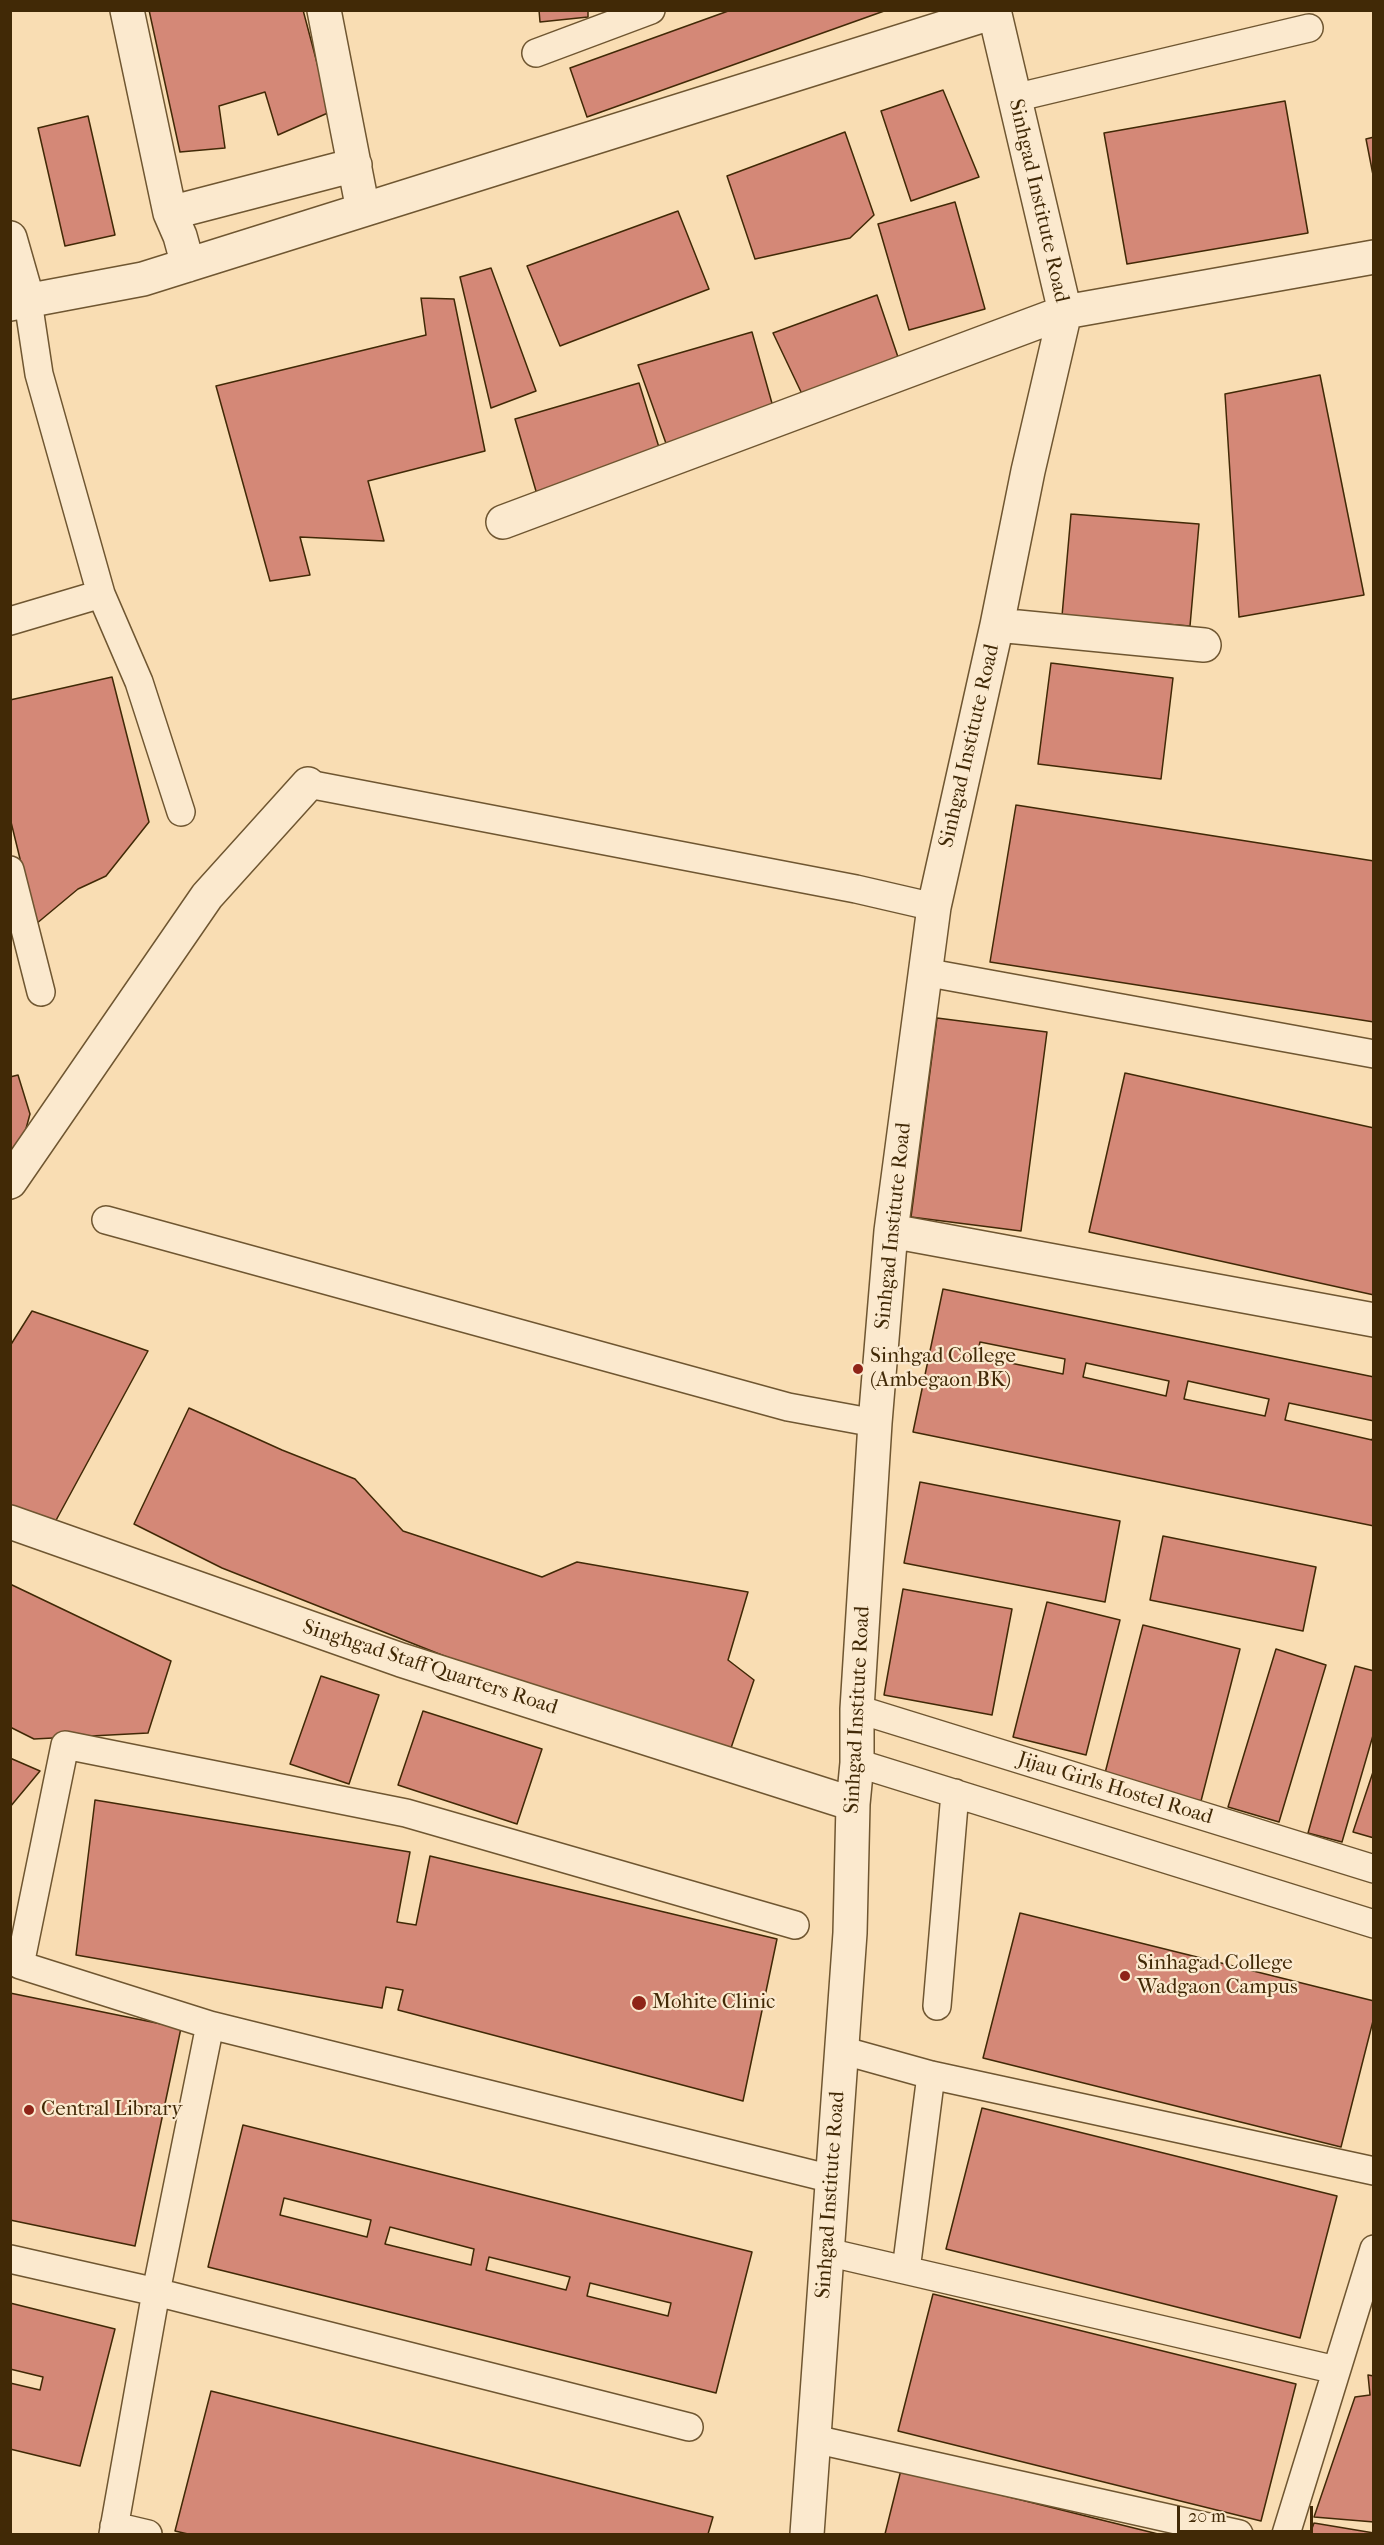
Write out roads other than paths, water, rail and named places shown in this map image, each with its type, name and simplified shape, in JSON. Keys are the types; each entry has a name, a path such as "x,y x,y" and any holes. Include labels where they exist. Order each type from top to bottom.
{"street":[{"path":"127,10 170,213 180,236 188,266"},
{"path":"324,10 363,210"},
{"path":"10,238 19,302 143,279 994,11"},
{"name":"Sinhgad Institute Road","path":"807,2535 850,1933 857,1709 875,1423 891,1231 934,907 997,625 1028,471 1065,312 994,11"},
{"path":"170,213 355,165"},
{"path":"261,190 272,239"},
{"path":"503,522 1065,312 1374,257"},
{"path":"997,625 1204,645"},
{"path":"10,1182 207,896 308,784"},
{"path":"891,1231 1374,1320"},
{"name":"Singhgad Staff Quarters Road","path":"10,1522 401,1660 853,1804"}],"lane":[{"path":"536,53 651,10"},
{"path":"1014,98 1309,28"},
{"path":"19,302 101,594 139,682 181,812"},
{"path":"10,621 101,594"},
{"path":"308,784 856,889 934,907"},
{"path":"10,870 41,992"},
{"path":"924,972 1374,1054"},
{"path":"106,1220 788,1407 875,1423"},
{"name":"Jijau Girls Hostel Road","path":"857,1709 1374,1869"},
{"path":"795,1925 406,1813 65,1745 15,1965 210,2025 832,2179"},
{"path":"857,1762 1374,1924"},
{"path":"937,2006 955,1793"},
{"path":"148,2535 114,2530 156,2292 210,2025"},
{"path":"841,2050 932,2074 1374,2171"},
{"path":"906,2270 932,2074"},
{"path":"1286,2535 1374,2249"},
{"path":"827,2252 1336,2370"},
{"path":"10,2259 156,2292 689,2427"},
{"path":"814,2439 1239,2535"}],"place":[{"name":"Sinhgad College (Ambegaon BK)","path":"858,1369"},
{"name":"Sinhagad College Wadgaon Campus","path":"1125,1976"},
{"name":"Mohite Clinic","path":"639,2003"},
{"name":"Central Library","path":"29,2110"}]}
